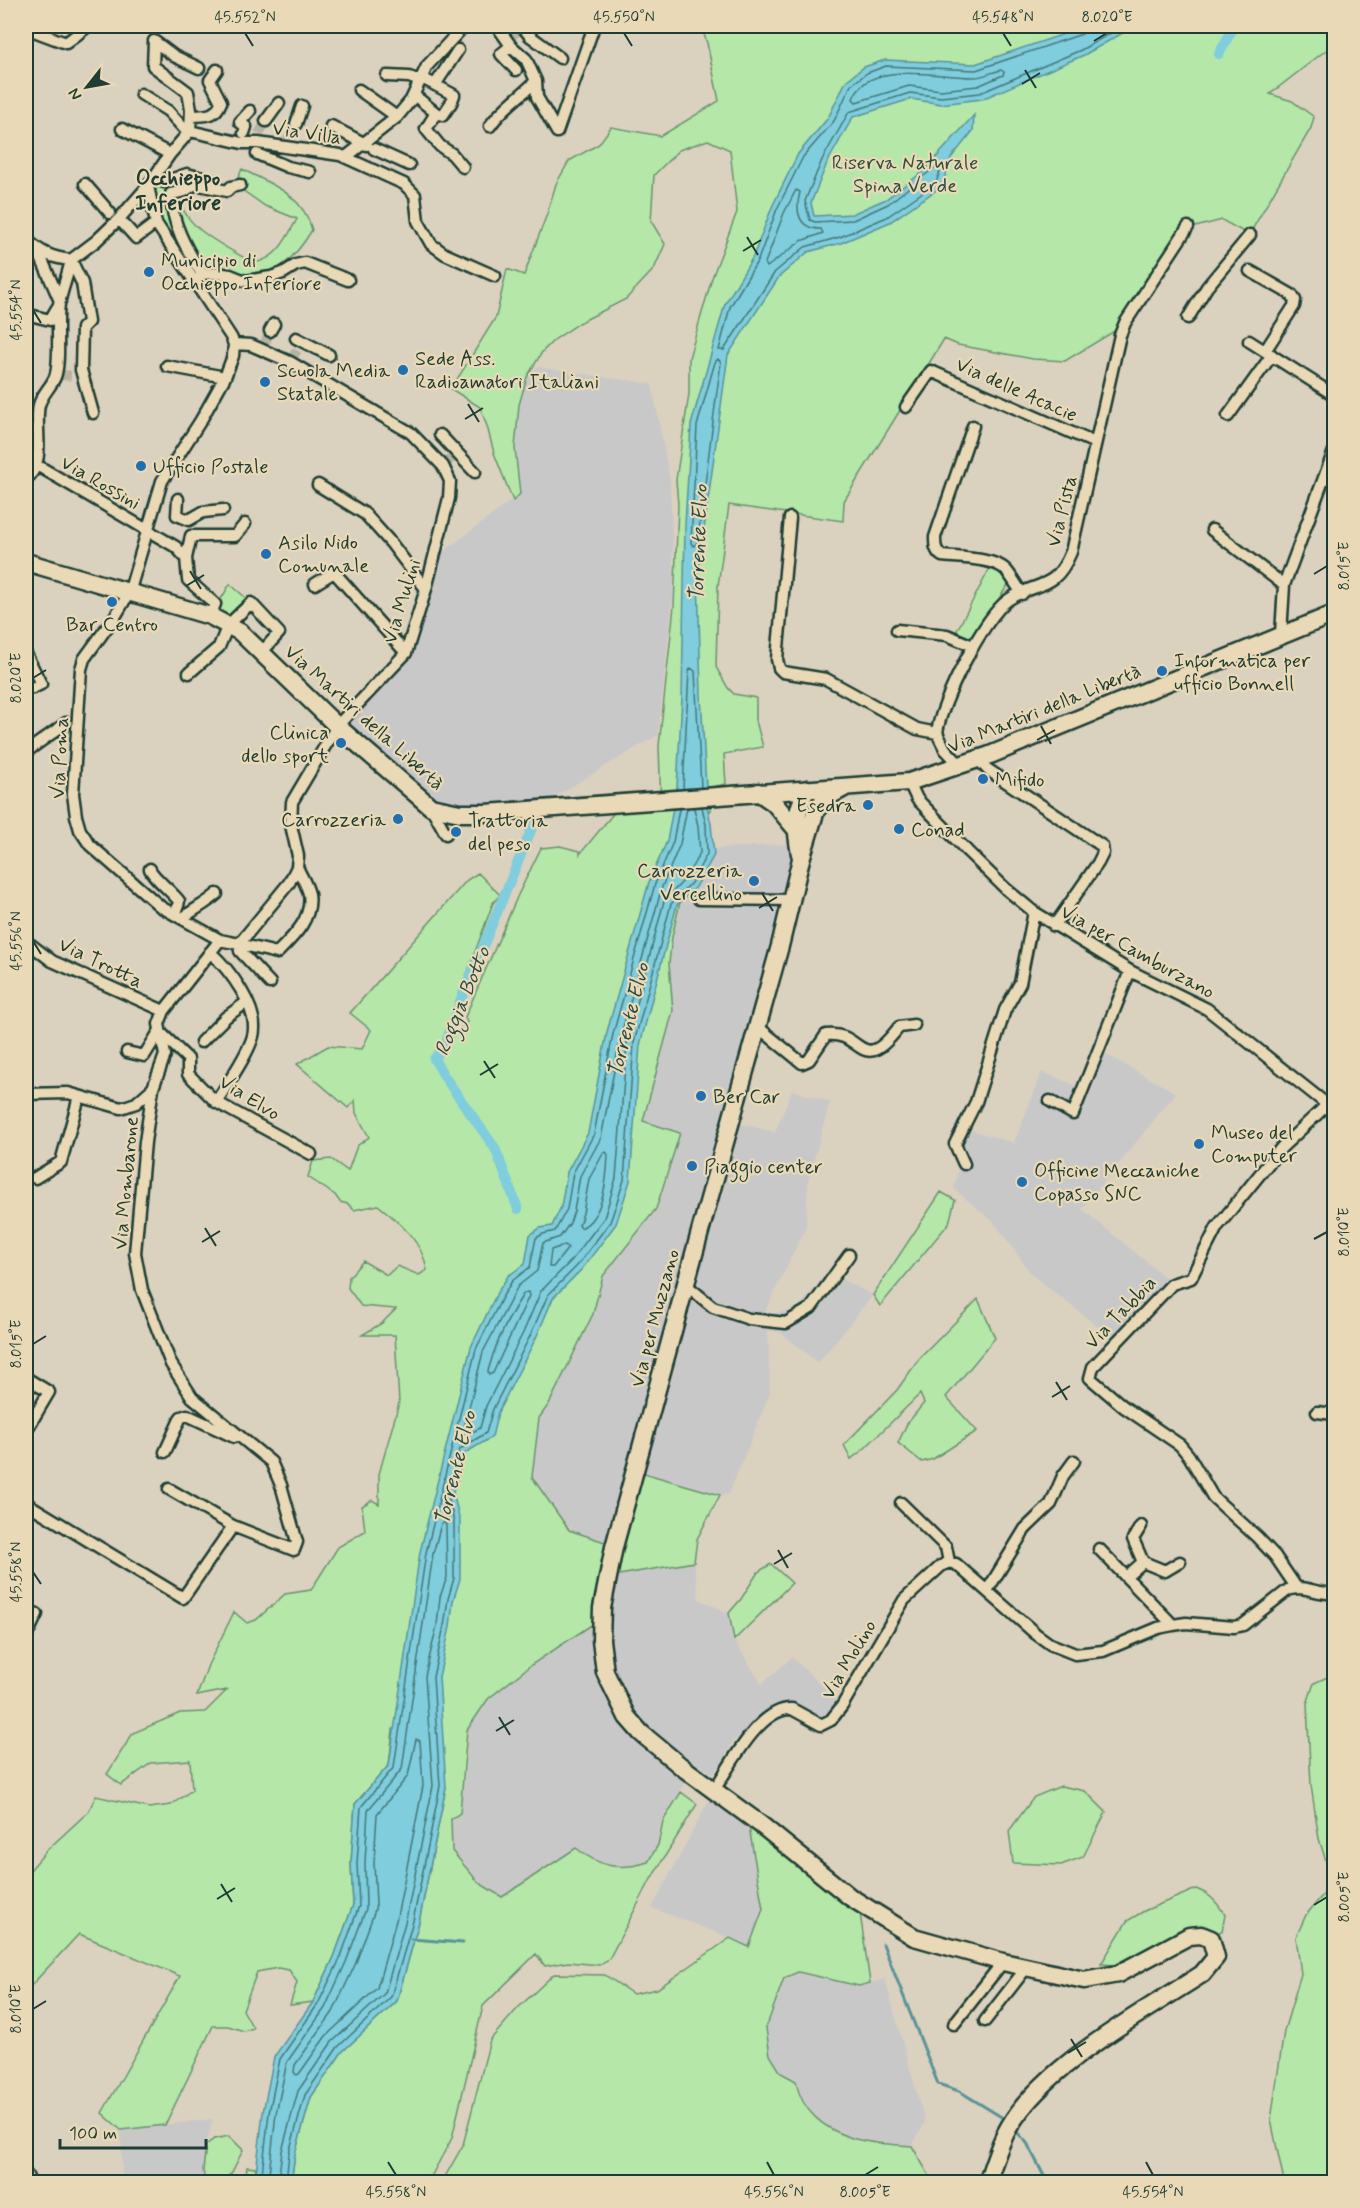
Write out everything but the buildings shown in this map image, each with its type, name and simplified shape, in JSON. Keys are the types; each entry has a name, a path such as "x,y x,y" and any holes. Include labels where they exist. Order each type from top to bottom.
{"street":[{"path":"26,28 66,43 88,26"},
{"path":"497,26 526,59 536,81 537,97 557,132 594,26"},
{"name":"Via Villa","path":"189,132 250,142 286,145 346,157 368,146 397,117 414,95 437,54 461,27"},
{"path":"521,27 560,58"},
{"path":"26,314 50,320 59,303 71,260 96,241 115,218 148,186 170,153 189,132 191,98 188,92 153,66 154,41 174,56 199,68"},
{"path":"510,41 501,54 516,70"},
{"path":"435,85 458,50"},
{"path":"190,116 210,116 218,110 221,102 210,80 217,70"},
{"path":"387,76 421,79 454,95 443,115 436,113 414,95"},
{"path":"490,126 499,113 536,81"},
{"path":"359,90 397,117"},
{"path":"141,94 168,111 189,132"},
{"path":"266,121 279,103"},
{"path":"296,124 302,106"},
{"path":"250,111 240,122 246,127 250,142 288,167 310,172"},
{"path":"436,113 426,129 440,146 452,154 463,167"},
{"path":"331,126 409,165"},
{"path":"122,129 170,153"},
{"path":"346,157 404,184 415,195 418,221 431,244 445,254 495,276"},
{"path":"164,182 187,174 235,186 227,191 195,184 185,191 171,194 171,209 199,279 234,344 264,347 291,361 411,433 450,460 475,472"},
{"path":"85,184 136,238 156,223"},
{"path":"148,186 156,223 199,279"},
{"name":"Via Pista","path":"937,733 943,711 973,646 999,609 1009,600 1052,580 1066,564 1071,552 1120,334 1188,227"},
{"path":"1188,318 1207,287 1250,235"},
{"path":"26,239 38,251 52,257 71,260"},
{"path":"26,262 38,251"},
{"path":"26,479 31,475 31,463 39,438 39,407 42,398 58,376 59,303 38,251"},
{"path":"71,260 82,283 88,322 82,328 78,376 93,413"},
{"path":"199,279 217,273 245,281 271,277 304,263 348,280"},
{"path":"1228,416 1269,353 1295,300 1292,295 1250,271"},
{"path":"299,341 329,355"},
{"path":"1249,341 1335,394"},
{"name":"Via Poma","path":"234,344 233,356 225,377 162,481 129,593 84,659 81,669 73,794 80,830 90,845 161,907 220,940 277,953 294,936 305,919 309,906 309,892 297,867"},
{"path":"167,366 225,377"},
{"name":"Via delle Acacie","path":"906,407 931,371 1095,443"},
{"path":"973,426 935,537 938,553 942,556 992,562 1007,571 1022,594"},
{"path":"440,435 450,460"},
{"path":"1281,634 1284,585 1334,454"},
{"name":"Via Mulini","path":"297,867 298,856 291,825 292,802 337,726 406,653 426,589 449,498 450,460"},
{"name":"Via Rossini","path":"31,463 176,547 186,558"},
{"path":"318,485 365,514 426,589"},
{"path":"178,499 177,515 190,525 203,512 223,510"},
{"path":"790,518 777,659 779,668 783,672 826,679 917,729 937,733 945,749 960,765"},
{"path":"210,616 215,604 188,580 186,558 191,536 235,536 246,524"},
{"path":"1212,530 1284,585"},
{"name":"Via Martiri della Libertà","path":"26,562 210,616 228,624 240,632 337,726 431,807 460,813 909,782 978,759 1335,614"},
{"path":"315,584 334,572 406,653"},
{"path":"189,673 221,648 228,624 251,603 279,633 261,653"},
{"path":"897,630 947,635 973,646"},
{"path":"26,654 41,684 33,688 26,687"},
{"path":"26,752 66,723"},
{"path":"978,759 987,769 1102,846 1103,853 1098,863 1054,926"},
{"name":"Via per Camburzano","path":"909,782 917,799 1006,889 1034,912 1130,971 1207,1009 1331,1107"},
{"name":"Via per Muzzano","path":"846,787 824,799 815,813 801,859 758,1027 614,1547 603,1608 601,1640 605,1672 627,1717 641,1733 850,1897 914,1937 1003,1962 1083,1980 1118,1974 1189,1936 1201,1935 1211,1940 1216,1957 1202,1974 1090,2047 1033,2094 1006,2132 987,2182"},
{"path":"807,789 815,813"},
{"name":"Via per Muzzano","path":"801,859 795,828 797,812 807,789"},
{"name":"Via per Muzzano","path":"758,792 774,803 795,828"},
{"path":"431,807 446,834"},
{"path":"270,983 240,951 239,944 289,883 297,867"},
{"path":"150,869 152,875 179,901 179,916 200,908 217,894"},
{"path":"699,899 790,900"},
{"path":"963,1164 955,1144 976,1102 1005,1010 1020,982 1034,912"},
{"path":"127,1052 144,1056 159,1032 159,1024 164,1011 220,940"},
{"name":"Via Trotta","path":"26,941 52,961 164,1011"},
{"path":"210,952 232,975 253,1015 253,1036 216,1102"},
{"path":"1050,1101 1073,1114 1130,971"},
{"path":"201,1042 226,1017 247,1002"},
{"path":"758,1027 802,1063 809,1060 826,1035 836,1033 864,1051 876,1051 886,1044 899,1027 914,1025"},
{"name":"Via Elvo","path":"159,1032 188,1059 188,1074 216,1102 312,1154"},
{"name":"Via Mombarone","path":"159,1032 165,1055 153,1088 145,1142 135,1253 142,1290 171,1364 192,1397 271,1462 278,1477 297,1542 294,1550 233,1526"},
{"path":"26,1094 68,1093 121,1108 136,1103 153,1088"},
{"path":"35,1178 61,1162 79,1097"},
{"name":"Via Tabbia","path":"1296,1587 1275,1556 1213,1497 1180,1444 1124,1407 1090,1378 1093,1367 1172,1284 1191,1278 1213,1235 1282,1147 1331,1107"},
{"path":"686,1284 713,1307 749,1319 786,1323 811,1308 849,1255"},
{"path":"26,1378 49,1392 26,1431"},
{"path":"1317,1412 1335,1414"},
{"path":"165,1452 181,1417 187,1414 248,1444"},
{"path":"987,1591 1025,1529 1051,1504 1063,1476 1074,1461"},
{"path":"26,1503 183,1598 233,1526 169,1489"},
{"path":"901,1503 946,1547 948,1562 956,1564 1050,1644 1075,1654 1102,1651 1158,1628 1173,1625 1186,1623 1234,1627 1243,1625 1287,1590 1296,1587 1329,1594 1335,1593"},
{"path":"1141,1526 1133,1539 1143,1562 1165,1571 1180,1562"},
{"path":"1099,1549 1173,1625"},
{"name":"Via Molino","path":"714,1790 741,1746 765,1720 779,1711 792,1708 821,1725 831,1720 842,1706 904,1600 948,1562"},
{"path":"1126,1577 1143,1562"},
{"path":"26,1609 36,1614 26,1637"},
{"path":"954,2024 1003,1962"},
{"path":"985,2021 1027,1967"},
{"path":"26,2174 30,2182"}],"shaded area":[{"path":"537,367 652,384 670,481 674,586 658,735 537,807 483,808 433,804 341,725 408,655 439,555 520,494 515,448 519,405 527,377"},
{"path":"784,844 795,846 791,877 603,1548 596,1546 558,1519 518,1474 677,905 714,856 713,849"},
{"path":"1104,1053 1176,1093 1082,1209 1170,1281 1111,1337 1032,1275 994,1222 954,1189 967,1129 1014,1143 1042,1072 1085,1089"},
{"path":"792,1090 830,1102 808,1181 806,1227 764,1314 797,1310 827,1272 873,1295 818,1363 780,1332 768,1331 770,1393 729,1494 720,1495 640,1472 738,1123 775,1132"},
{"path":"694,1562 699,1599 729,1613 734,1640 762,1684 792,1657 840,1703 823,1722 789,1702 778,1705 733,1742 722,1763 713,1774 671,1750 631,1715 610,1672 607,1649 613,1576"},
{"path":"590,1620 607,1702 644,1750 686,1781 663,1821 658,1845 648,1862 627,1868 592,1861 576,1849 502,1897 479,1883 452,1851 451,1819 460,1813 465,1769 464,1745 473,1705"},
{"path":"710,1798 749,1827 763,1909 749,1948 730,1938 652,1908"},
{"path":"797,1972 859,1986 885,1979 925,2122 912,2146 852,2138 826,2125 813,2116 806,2107 798,2095 796,2082 781,2073 770,2055 766,2028 784,1978"},
{"path":"213,2119 206,2144 203,2170 205,2182 122,2182 121,2130"}],"green space":[{"name":"Riserva Naturale Spina Verde","path":"701,26 1334,26 1334,44 1270,94 1292,101 1314,117 1311,128 1249,235 1222,220 1184,230 1118,329 1065,361 1033,359 958,345 944,339 844,501 843,521 729,505 718,586 716,667 734,694 756,698 756,721 763,747 724,754 726,784 711,787 711,807 679,906 669,963 673,1011 643,1121 680,1133 656,1209 603,1276 593,1314 549,1404 539,1418 532,1477 569,1530 608,1543 596,1622 531,1665 488,1699 467,1730 460,1813 451,1819 452,1851 479,1883 502,1897 576,1848 610,1866 638,1865 648,1862 658,1845 663,1821 681,1792 697,1804 651,1879 609,1959 599,1965 568,1962 545,1966 536,1954 483,2006 452,2138 428,2182 291,2182 295,2154 311,2097 342,2052 397,2001 419,1922 446,1787 393,1730 389,1765 355,1804 351,1863 353,1905 334,1957 313,2002 290,2005 297,1982 289,1970 278,1968 257,1972 243,2010 253,2028 244,2031 228,2026 213,2026 165,2125 121,2130 102,2113 180,1976 79,1934 26,1991 26,1875 47,1850 88,1812 96,1796 149,1808 171,1805 192,1790 190,1760 151,1763 121,1785 107,1774 133,1733 180,1713 205,1712 227,1690 197,1696 208,1665 234,1612 247,1623 256,1620 285,1594 311,1590 338,1547 365,1531 362,1506 372,1500 379,1504 379,1474 399,1403 395,1335 362,1335 382,1323 396,1309 361,1306 348,1288 349,1277 363,1261 387,1275 397,1266 419,1275 427,1270 421,1250 409,1233 378,1205 354,1210 308,1177 313,1161 331,1159 348,1171 357,1146 369,1137 356,1113 355,1100 348,1108 297,1064 328,1046 362,1049 371,1030 350,1013 467,880 478,873 500,895 493,903 442,1042 433,1059 468,1113 470,1110 437,1061 446,1043 467,1022 465,1017 541,848 560,846 580,851 580,854 617,809 661,808 659,746 674,606 678,505 676,480 689,394 689,358 712,278 737,212 730,150 708,140 679,150 654,175 651,221 665,244 654,269 626,299 581,322 554,340 542,352 527,377 519,405 515,448 520,494 513,501 494,453 480,407 451,389 496,317 507,269 524,275 556,184 569,161 599,144 611,127 661,136 719,101 707,43"},
{"path":"242,169 294,199 308,218 312,230 287,262 267,273 241,274 209,267 200,262 186,239 172,195 178,193 181,206 188,217 207,235 253,263 261,261 275,253 297,219 265,206 235,185"},
{"path":"190,178 169,192 194,269 158,217 154,190"},
{"path":"991,566 1004,573 1010,581 1008,585 973,638 968,639 955,634"},
{"path":"230,584 246,598 228,617 214,611"},
{"path":"941,1192 955,1200 949,1223 880,1306 873,1295"},
{"path":"978,1299 995,1338 946,1397 977,1431 933,1459 922,1462 898,1443 907,1424 924,1403 920,1394 851,1459 844,1445 897,1390 919,1359"},
{"path":"640,1472 720,1495 697,1539 694,1562 613,1576"},
{"path":"771,1564 792,1583 734,1640 729,1613 758,1572"},
{"path":"1334,1674 1334,2182 1284,2182 1271,2120 1284,2031 1301,1974 1296,1937 1306,1915 1333,1883 1319,1839 1311,1785 1307,1704 1314,1683"},
{"path":"1061,1786 1085,1791 1106,1812 1083,1857 1061,1865 1013,1863 1009,1831 1034,1797"},
{"path":"749,1827 860,1913 870,1983 859,1986 798,1972 784,1978 766,2028 770,2055 781,2073 796,2081 803,2101 823,2124 832,2130 859,2140 912,2146 933,2182 442,2182 463,2145 490,2040 518,2008 554,1974 605,1975 633,1994 657,1989 730,1938 749,1947 763,1909"},
{"path":"1196,1889 1213,1899 1225,1915 1222,1931 1173,1936 1117,1965 1101,1964 1127,1921 1144,1911"},
{"path":"229,2136 243,2150 232,2172 223,2182 205,2182 203,2170 206,2145 214,2139"},
{"path":"247,2167 256,2168 255,2182 245,2182"}],"water":[{"name":"Torrente Elvo","path":"1088,26 1135,26 1084,55 982,99 941,104 911,99 853,117 827,163 811,203 814,216 852,214 886,199 924,171 974,115 973,131 951,158 942,186 890,222 841,243 808,252 779,277 728,355 698,573 707,805 714,855 696,887 677,905 640,1045 630,1181 616,1224 582,1269 553,1298 536,1338 498,1412 492,1437 465,1453 453,1492 460,1521 460,1579 453,1601 439,1677 446,1787 419,1922 397,2001 342,2052 311,2097 295,2154 291,2182 255,2182 263,2112 274,2057 313,2002 334,1957 353,1905 351,1863 355,1804 389,1765 420,1552 471,1347 497,1293 508,1276 525,1264 530,1235 540,1228 552,1226 561,1207 567,1172 588,1133 607,1032 649,882 667,841 677,787 682,697 685,524 691,425 725,304 753,257 772,207 798,154 828,118 846,81 864,67 885,60 975,64"}],"waterway":[{"path":"1219,54 1234,26"},
{"name":"Roggia Botto","path":"518,1209 495,1148 434,1059 446,1043 459,1004 537,816"},
{"path":"411,1939 463,1943"},
{"path":"883,1944 938,2084 959,2091 1003,2118"},
{"path":"1015,2130 1027,2143 1044,2176 1051,2182"}],"tunnel":[{"path":"510,38 519,29"},
{"path":"259,134 266,121"},
{"path":"287,142 296,124"},
{"path":"264,345 270,331"},
{"path":"292,359 299,346"},
{"path":"61,375 74,376"},
{"path":"445,464 453,457"}],"place":[{"name":"Municipio di Occhieppo Inferiore","path":"149,272"},
{"name":"Sede Ass. Radioamatori Italiani","path":"403,370"},
{"name":"Scuola Media Statale","path":"265,382"},
{"name":"Ufficio Postale","path":"141,466"},
{"name":"Asilo Nido Comunale","path":"266,554"},
{"name":"Bar Centro","path":"112,602"},
{"name":"Informatica per ufficio Bonnell","path":"1162,671"},
{"name":"Clinica dello sport","path":"341,743"},
{"name":"Mifido","path":"983,779"},
{"name":"Esedra","path":"868,805"},
{"name":"Carrozzeria","path":"398,819"},
{"name":"Conad","path":"899,829"},
{"name":"Trattoria del peso","path":"456,832"},
{"name":"Carrozzeria Vercellino","path":"754,881"},
{"name":"Ber Car","path":"701,1096"},
{"name":"Museo del Computer","path":"1199,1144"},
{"name":"Piaggio center","path":"692,1166"},
{"name":"Officine Meccaniche Copasso SNC","path":"1022,1182"}],"district":[{"name":"Occhieppo Inferiore","path":"178,190"}]}
